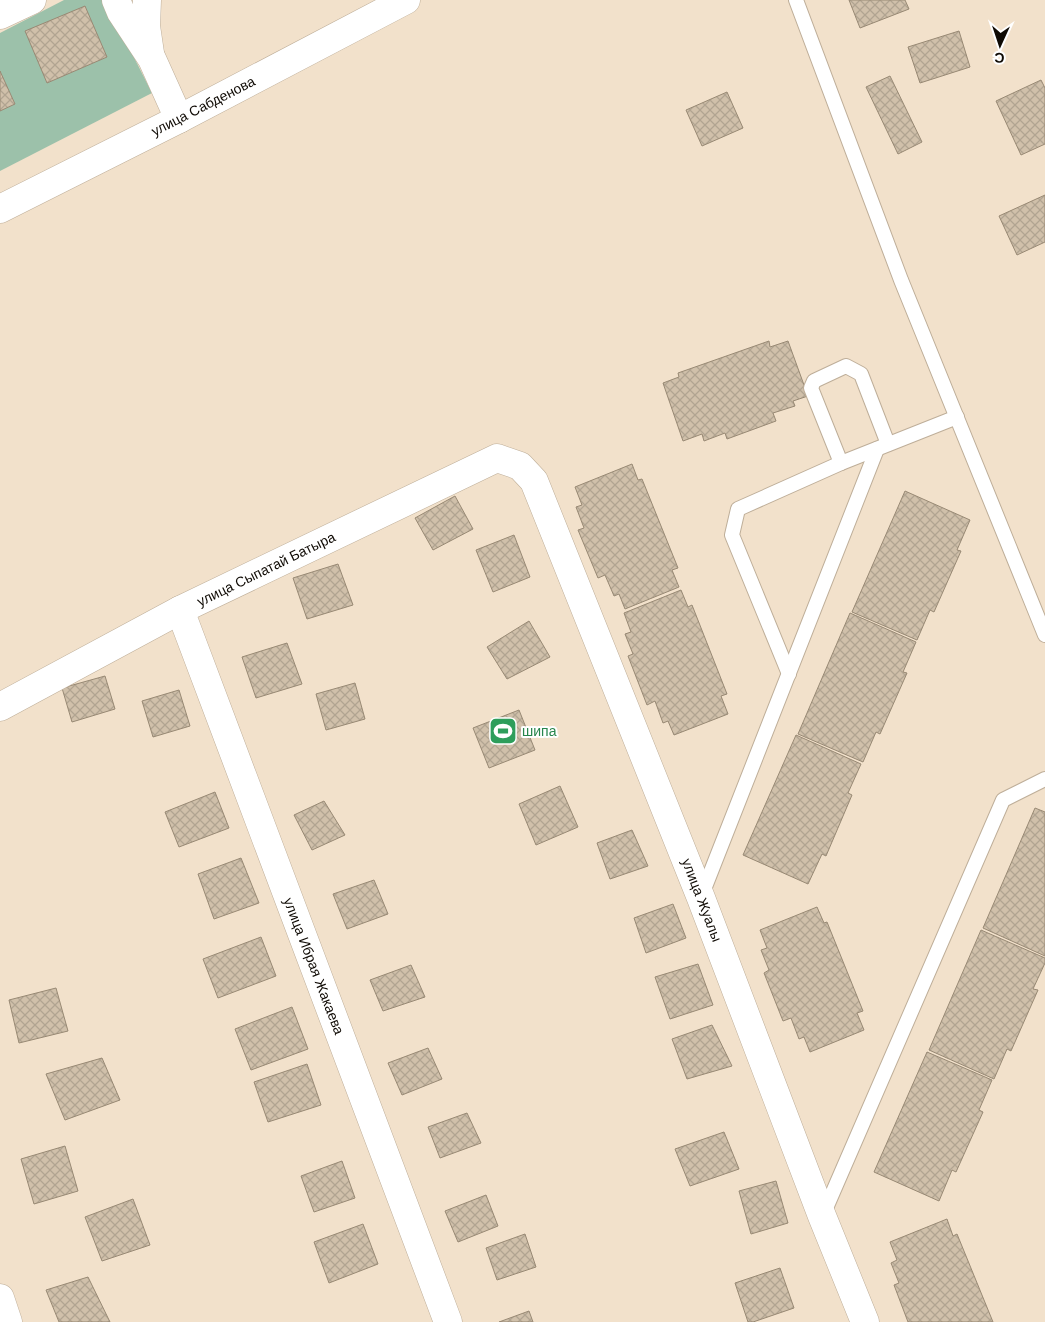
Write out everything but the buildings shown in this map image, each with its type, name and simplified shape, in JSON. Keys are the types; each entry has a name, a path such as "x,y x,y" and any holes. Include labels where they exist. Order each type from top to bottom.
{"street":[{"path":"0,15 32,0"},
{"path":"116,0 121,12 152,59"},
{"path":"147,0 146,26 148,47 179,119"},
{"name":"улица Сабденова","path":"0,209 179,119 406,0"},
{"name":"улица Сыпатай Батыра","path":"0,707 180,610 497,458 520,466 534,481"},
{"name":"улица Жуалы","path":"534,481 701,898 822,1216 865,1322"},
{"name":"улица Ибрая Жакаева","path":"180,610 448,1322"},
{"path":"0,1298 8,1322"}],"lane":[{"path":"796,0 901,280 1045,635"},
{"path":"701,898 789,674 882,446 861,374 846,366 814,381 811,388 841,463"},
{"path":"789,674 732,535 738,509 841,463 957,417"},
{"path":"822,1216 1003,800 1045,779"}],"green space":[{"path":"64,0 105,0 152,93 0,171 0,33"}],"place":[{"name":"шипа","path":"503,731"}]}
